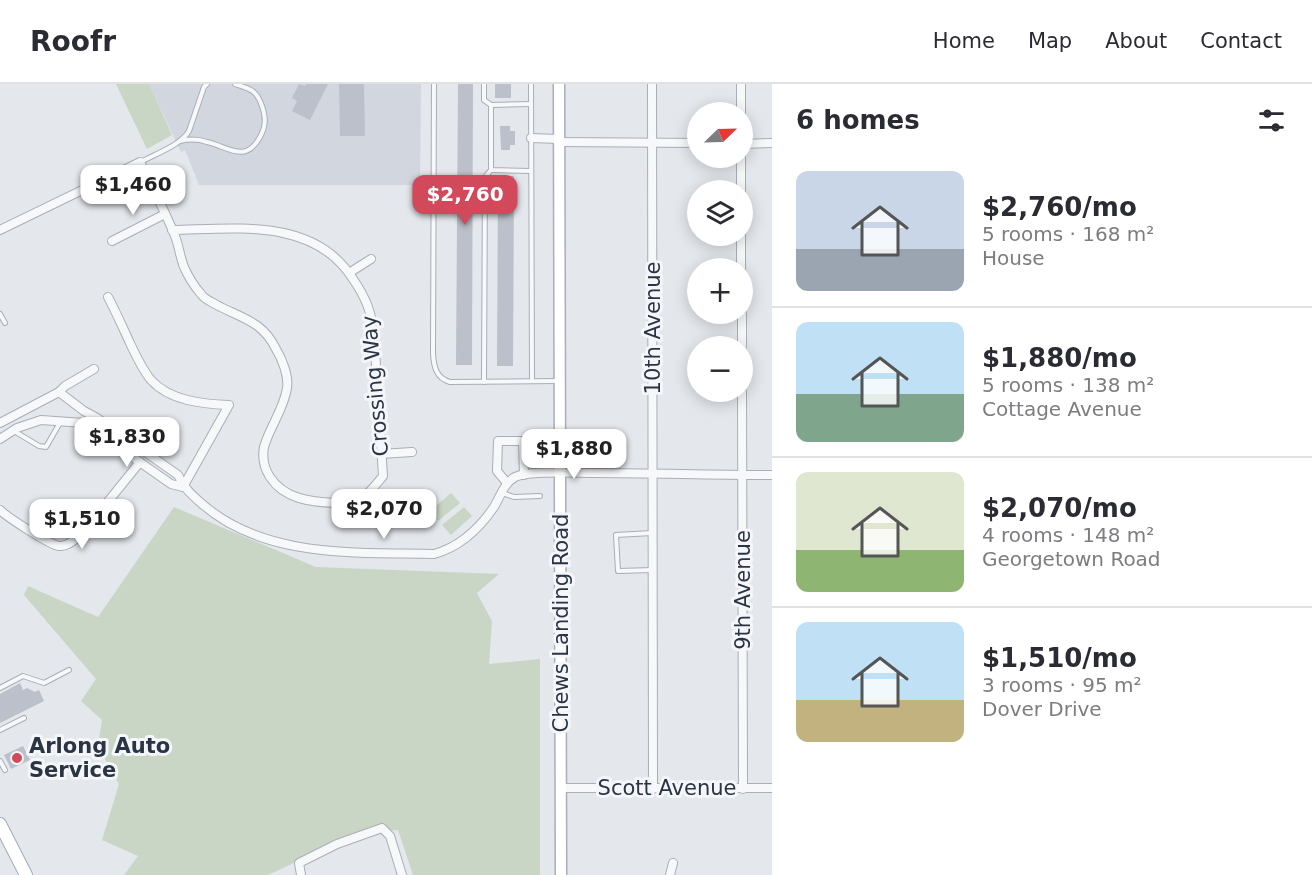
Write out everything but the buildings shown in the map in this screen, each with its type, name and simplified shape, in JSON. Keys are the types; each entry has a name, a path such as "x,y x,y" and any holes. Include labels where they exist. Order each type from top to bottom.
{"main road":[{"path":"0,824 5,845 26,875"}],"street":[{"name":"Chews Landing Road","path":"559,84 561,875"},
{"name":"10th Avenue","path":"652,84 653,789"},
{"path":"741,84 741,102"},
{"path":"531,138 687,143"},
{"path":"753,144 772,144"},
{"path":"0,230 140,162"},
{"name":"Crossing Way","path":"140,162 165,214 184,267 202,297 249,319 260,327 276,347 288,385 282,407 263,452 266,471 276,486 287,494 310,501 339,504 353,502 367,496 383,476 374,334 372,315 362,292 350,273 338,259 321,248 303,237 283,232 254,229 172,231"},
{"path":"111,241 165,214"},
{"path":"350,273 371,259"},
{"path":"108,297 140,365 152,381 164,390 183,398 205,404 229,405 183,486"},
{"path":"0,423 59,392 94,369"},
{"path":"59,392 178,476 183,486 214,514 248,533 316,550 434,554 447,551 469,535 494,507 507,483 524,475 560,472 772,475"},
{"name":"9th Avenue","path":"742,402 743,789"},
{"path":"84,423 89,415"},
{"path":"0,439 41,420 84,423 171,484 183,486"},
{"path":"507,483 497,471 498,441 524,441 524,475"},
{"path":"381,454 412,452"},
{"path":"0,510 52,544 62,546 81,535 140,462"},
{"name":"Scott Avenue","path":"561,788 772,788"},
{"path":"301,875 299,863 337,844 382,828 390,836 402,875"},
{"path":"670,875 673,862"}],"lane":[{"path":"140,162 186,136 207,84"},
{"path":"180,141 209,142 240,153 255,146 265,128 264,112 255,92 235,84"},
{"path":"434,84 433,251 436,373 443,380 450,382 559,381"},
{"path":"484,84 484,100 490,105 531,104"},
{"path":"531,84 532,381"},
{"path":"484,382 485,177 491,170 490,105"},
{"path":"491,170 531,171"},
{"path":"0,314 5,322"},
{"path":"14,431 39,446 46,447 61,421"},
{"path":"502,493 514,496 540,496"},
{"path":"653,533 616,535 618,571 653,570"},
{"path":"0,688 24,676 44,682 69,670"},
{"path":"0,730 24,718"},
{"path":"0,761 5,770"}],"shaded area":[{"path":"149,84 421,84 420,185 199,185 185,150 181,152"}],"green space":[{"path":"116,84 149,84 172,135 147,149"},
{"path":"451,493 460,503 438,521 430,511"},
{"path":"174,507 316,567 499,574 477,593 492,621 489,664 540,659 540,875 413,875 398,830 356,834 268,875 124,875 138,856 102,840 119,784 98,746 102,720 81,701 96,679 24,595 28,586 98,617"},
{"path":"464,507 472,516 451,535 442,525"}],"place":[{"name":"Arlong Auto Service","path":"17,758"}]}
